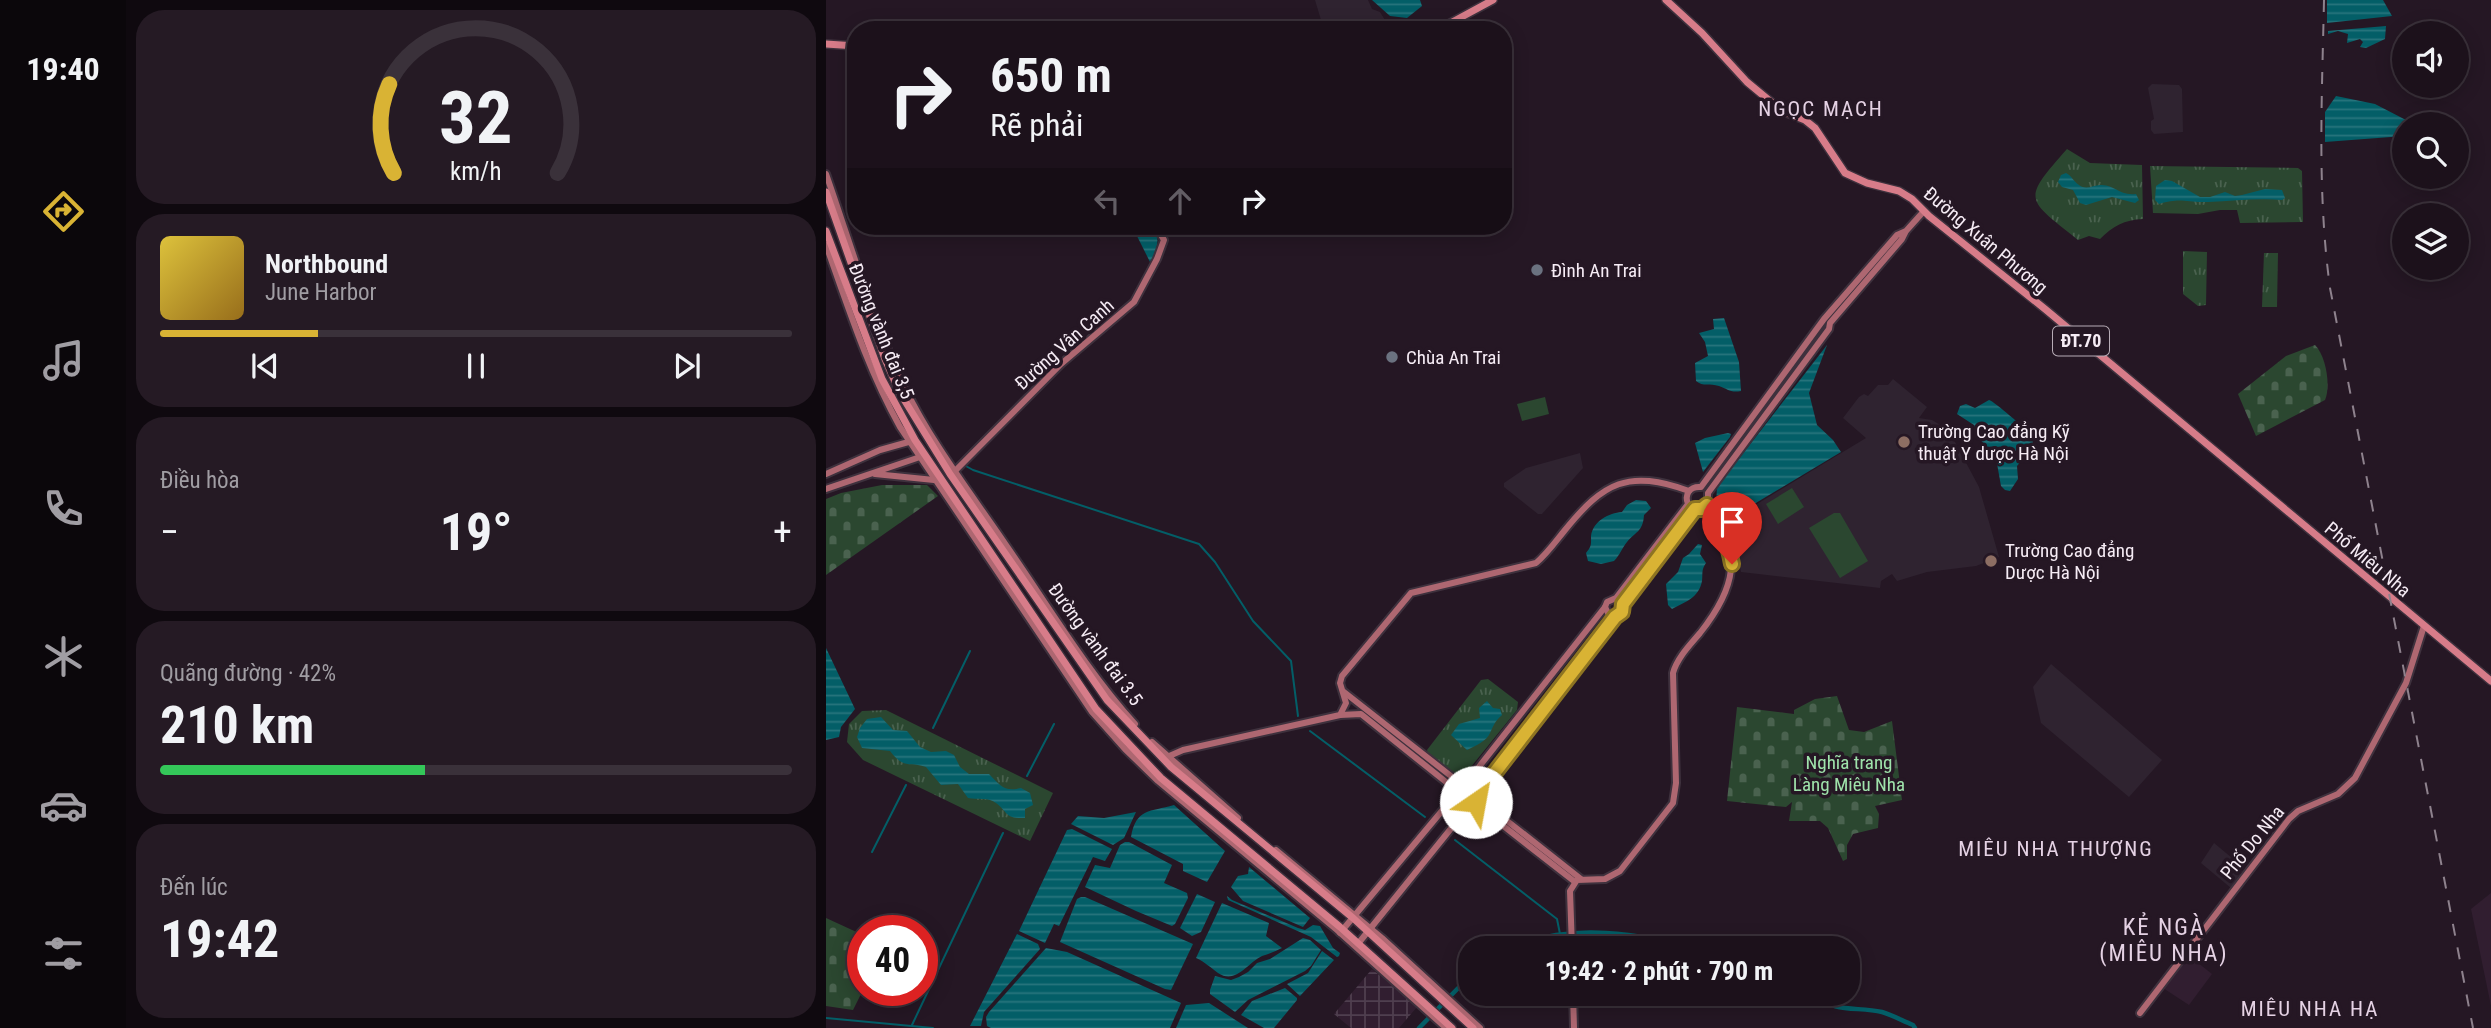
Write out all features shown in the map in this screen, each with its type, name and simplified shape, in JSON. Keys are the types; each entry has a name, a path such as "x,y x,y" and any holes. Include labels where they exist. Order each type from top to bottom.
{"main road":[{"path":"1454,21 1493,0"},
{"name":"Đường Xuân Phương","path":"1666,0 1702,33 1747,82 1782,111 1805,120 1815,128 1845,173 1867,183 1899,191 1912,199 2226,459"},
{"path":"826,44 847,45"},
{"name":"Đường vành đai 3,5","path":"826,192 892,377 937,449 955,471"},
{"name":"Đường vành đai 3,5","path":"826,231 877,368 921,456"},
{"path":"912,441 928,434"},
{"path":"921,456 937,449"},
{"name":"Đường vành đai 3.5","path":"921,456 1096,709 1161,778 1452,1028"},
{"name":"Phố Miêu Nha","path":"2226,459 2491,681"},
{"path":"937,480 955,471"},
{"name":"Đường vành đai 3.5","path":"955,471 1107,700 1138,735 1171,767 1354,916 1474,1028"}],"street":[{"path":"826,174 847,233"},
{"path":"1708,493 1829,330 1830,323 1924,211"},
{"path":"1701,487 1824,318 1897,235 1906,232"},
{"path":"848,235 888,349 928,434"},
{"name":"Đường Vân Canh","path":"955,471 1061,365 1134,302 1157,258 1164,240 1161,235"},
{"path":"826,245 866,357 885,400 900,427 912,441 836,467 826,474"},
{"path":"894,447 900,427"},
{"path":"826,489 921,456"},
{"name":"Đường vành đai 3.5","path":"955,471 1110,697 1167,757 1354,916"},
{"path":"870,474 937,480"},
{"path":"1340,715 1346,702 1342,690 1342,676 1411,593 1535,563 1545,555 1583,508 1610,487 1646,480 1668,483 1689,491"},
{"path":"1701,487 1708,493 1709,500 1702,509 1695,509 1688,504 1686,498 1689,491 1701,487"},
{"path":"1342,931 1460,788 1605,607 1607,601 1616,598 1688,504"},
{"path":"1460,788 1474,784 1475,800 1578,881 1605,879 1620,871 1675,799 1673,673 1678,661 1719,607 1732,570 1726,538 1707,505"},
{"path":"1357,945 1475,800 1615,617 1622,612 1623,604 1695,509"},
{"path":"1616,598 1623,604"},
{"path":"1605,607 1607,613 1615,617"},
{"name":"Phố Do Nha","path":"2140,1013 2289,819 2298,811 2339,794 2356,778 2406,683 2424,626"},
{"path":"1342,690 1460,788 1461,804 1475,800"},
{"path":"1167,757 1183,750 1340,715 1361,714 1460,788"},
{"path":"1572,936 1570,891 1578,881"},
{"name":"Đường vành đai 3.5","path":"1450,1004 1480,1028"},
{"path":"1573,1006 1574,1028"},
{"name":"Đường vành đai 3.5","path":"1438,1018 1446,1028"}],"shaded area":[{"path":"1315,0 1368,0 1372,9 1380,12 1386,21 1321,21"},
{"path":"2152,84 2179,85 2182,89 2183,132 2154,134 2151,130 2151,121 2154,119 2148,88"},
{"path":"1893,379 1927,407 1919,418 1932,420 1942,426 1955,442 1979,487 1999,557 1976,566 1927,572 1897,581 1892,574 1881,581 1880,588 1741,572 1729,521 1866,438 1843,418 1859,397 1864,394 1868,396 1878,385 1888,385"},
{"path":"1580,453 1583,468 1542,514 1538,514 1504,487 1504,483 1526,468"},
{"path":"2051,664 2162,760 2129,797 2041,723 2033,687"},
{"path":"2214,843 2244,868 2231,888 2201,863"},
{"path":"2491,893 2491,1006 2471,909"},
{"path":"2188,955 2212,974 2189,1005 2163,988"},
{"path":"1372,969 1417,1007 1399,1028 1351,1028 1334,1014"}],"green space":[{"path":"2067,149 2090,163 2142,165 2143,219 2119,224 2100,239 2089,236 2078,240 2048,215 2036,198 2037,190 2042,179"},
{"path":"2150,166 2298,168 2302,171 2303,222 2240,223 2237,210 2198,214 2153,213"},
{"path":"2183,251 2207,252 2206,305 2198,306 2183,294"},
{"path":"2264,253 2278,253 2277,307 2262,307"},
{"path":"2315,345 2322,356 2326,371 2328,387 2325,400 2256,436 2238,394 2286,356"},
{"path":"1545,397 1549,414 1522,421 1517,404"},
{"path":"882,485 927,485 938,496 826,575 826,499 841,493"},
{"path":"1792,488 1804,507 1778,524 1766,504"},
{"path":"1834,513 1840,513 1868,561 1840,578 1809,528"},
{"path":"1488,679 1518,702 1517,710 1466,773 1453,774 1428,754 1427,750 1481,680"},
{"name":"Nghĩa trang Làng Miêu Nha","path":"1837,696 1849,730 1864,732 1892,721 1902,800 1875,806 1879,814 1878,828 1853,834 1847,845 1847,859 1843,861 1828,828 1820,821 1789,821 1792,802 1786,807 1727,801 1737,707 1794,714 1794,710 1815,699"},
{"path":"886,710 1053,793 1030,841 863,760 847,742 849,724 862,711"},
{"path":"826,918 847,928 847,1006 855,1006 853,1010 826,1006"}],"water":[{"path":"1372,0 1420,0 1422,6 1407,18 1390,16"},
{"path":"2327,0 2383,0 2392,16 2327,23"},
{"path":"2386,26 2385,39 2366,48 2360,47 2363,42 2360,39 2347,43 2348,34 2338,31 2328,34 2328,31"},
{"path":"2336,96 2375,104 2392,113 2392,137 2325,142 2325,112"},
{"path":"2066,173 2082,187 2106,185 2125,193 2136,194 2139,200 2135,203 2112,197 2086,205 2080,203 2073,190 2062,187 2058,182 2061,175"},
{"path":"2165,180 2172,181 2200,197 2225,192 2235,196 2265,189 2282,190 2285,198 2159,204 2155,200 2156,186"},
{"path":"1136,235 1157,235 1155,253 1150,262"},
{"path":"1724,318 1739,362 1741,391 1696,381 1695,363 1708,356 1705,342 1699,333 1714,329 1713,319"},
{"path":"1827,345 1809,393 1817,425 1841,452 1729,519 1723,519 1716,506 1717,487"},
{"path":"1989,400 2023,427 2032,440 2033,446 2017,466 2018,479 2010,491 2001,486 1996,458 1978,437 1974,425 1957,414 1960,406 1966,404 1975,408"},
{"path":"1731,434 1730,437 1703,472 1695,443"},
{"path":"1636,500 1646,501 1651,508 1644,515 1640,528 1618,556 1614,561 1601,564 1588,561 1586,553 1590,547 1592,531 1598,522 1622,512"},
{"path":"1698,544 1702,545 1700,554 1706,563 1698,592 1672,609 1668,605 1666,584 1678,572 1683,558"},
{"path":"826,648 855,709 841,727 839,737 826,740"},
{"path":"1487,701 1493,708 1500,709 1502,715 1486,738 1467,750 1451,735 1459,724 1480,718 1479,708"},
{"path":"881,717 893,730 907,731 920,747 931,752 946,751 954,755 960,767 969,774 989,774 1003,787 1021,788 1030,793 1033,805 1025,809 1025,818 1010,816 990,800 968,798 958,784 941,785 926,767 903,763 890,751 862,748 857,737 860,728 867,719"},
{"path":"1174,805 1225,851 1207,882 1183,871 1183,864 1131,837 1140,816"},
{"path":"1136,812 1124,838 1113,845 1071,824 1078,816 1104,818"},
{"path":"1072,829 1112,849 1105,861 1093,857 1059,926 1054,924 1045,943 1019,931 1067,830"},
{"path":"1125,842 1172,865 1164,883 1187,893 1188,898 1172,926 1085,887 1095,865 1110,868 1120,845"},
{"path":"1249,867 1310,918 1303,927 1243,901 1231,887 1238,876 1248,874"},
{"path":"1197,894 1215,902 1201,932 1192,936 1180,928"},
{"path":"1227,896 1298,928 1305,930 1313,925 1320,926 1333,948 1340,953 1339,956 1311,937 1228,900"},
{"path":"1081,897 1193,944 1171,990 1060,942 1077,899"},
{"path":"1222,903 1269,923 1266,936 1282,948 1262,956 1241,972 1230,976 1218,973 1196,958"},
{"path":"1017,934 1038,944 1040,949 984,1012 981,1026 970,1026"},
{"path":"1303,938 1310,940 1321,950 1305,971 1248,1000 1235,1012 1210,994 1215,976 1231,980 1239,977 1257,963 1270,959"},
{"path":"1046,948 1067,952 1181,1003 1170,1028 987,1026 986,1017 989,1012"},
{"path":"1322,951 1334,960 1300,996 1287,984 1308,973"},
{"path":"1285,988 1297,1000 1274,1028 1264,1028 1241,1015 1252,1001"},
{"path":"1209,1003 1248,1028 1176,1028 1186,1005"}],"waterway":[{"path":"964,465 1199,544 1215,562 1253,621 1291,661 1298,716"},
{"path":"933,728 970,651"},
{"path":"1027,776 1054,724"},
{"path":"1310,731 1425,817"},
{"path":"872,852 906,785"},
{"path":"912,1025 1003,833"},
{"path":"1455,840 1557,919 1560,934"},
{"path":"1553,936 1582,933 1636,936"},
{"path":"1419,1028 1458,988"},
{"path":"1835,1006 1886,1013 1915,1028"},
{"path":"826,1018 933,1028"}],"railway":[{"path":"2324,0 2322,180 2330,288 2473,1028"}],"place":[{"name":"Đình An Trai","path":"1537,270"},
{"name":"Chùa An Trai","path":"1392,357"},
{"name":"Trường Cao đẳng Kỹ thuật Y dược Hà Nội","path":"1904,442"},
{"name":"Trường Cao đẳng Dược Hà Nội","path":"1991,561"}],"district":[{"name":"NGỌC MẠCH","path":"1821,109"},
{"name":"MIÊU NHA THƯỢNG","path":"2056,849"},
{"name":"KẺ NGÀ (MIÊU NHA)","path":"2164,940"},
{"name":"MIÊU NHA HẠ","path":"2310,1009"}],"route":[{"path":"1476,802 1479,793 1615,617 1622,612 1623,604 1695,509 1699,510 1707,505 1712,512 1726,538 1732,564"}]}
